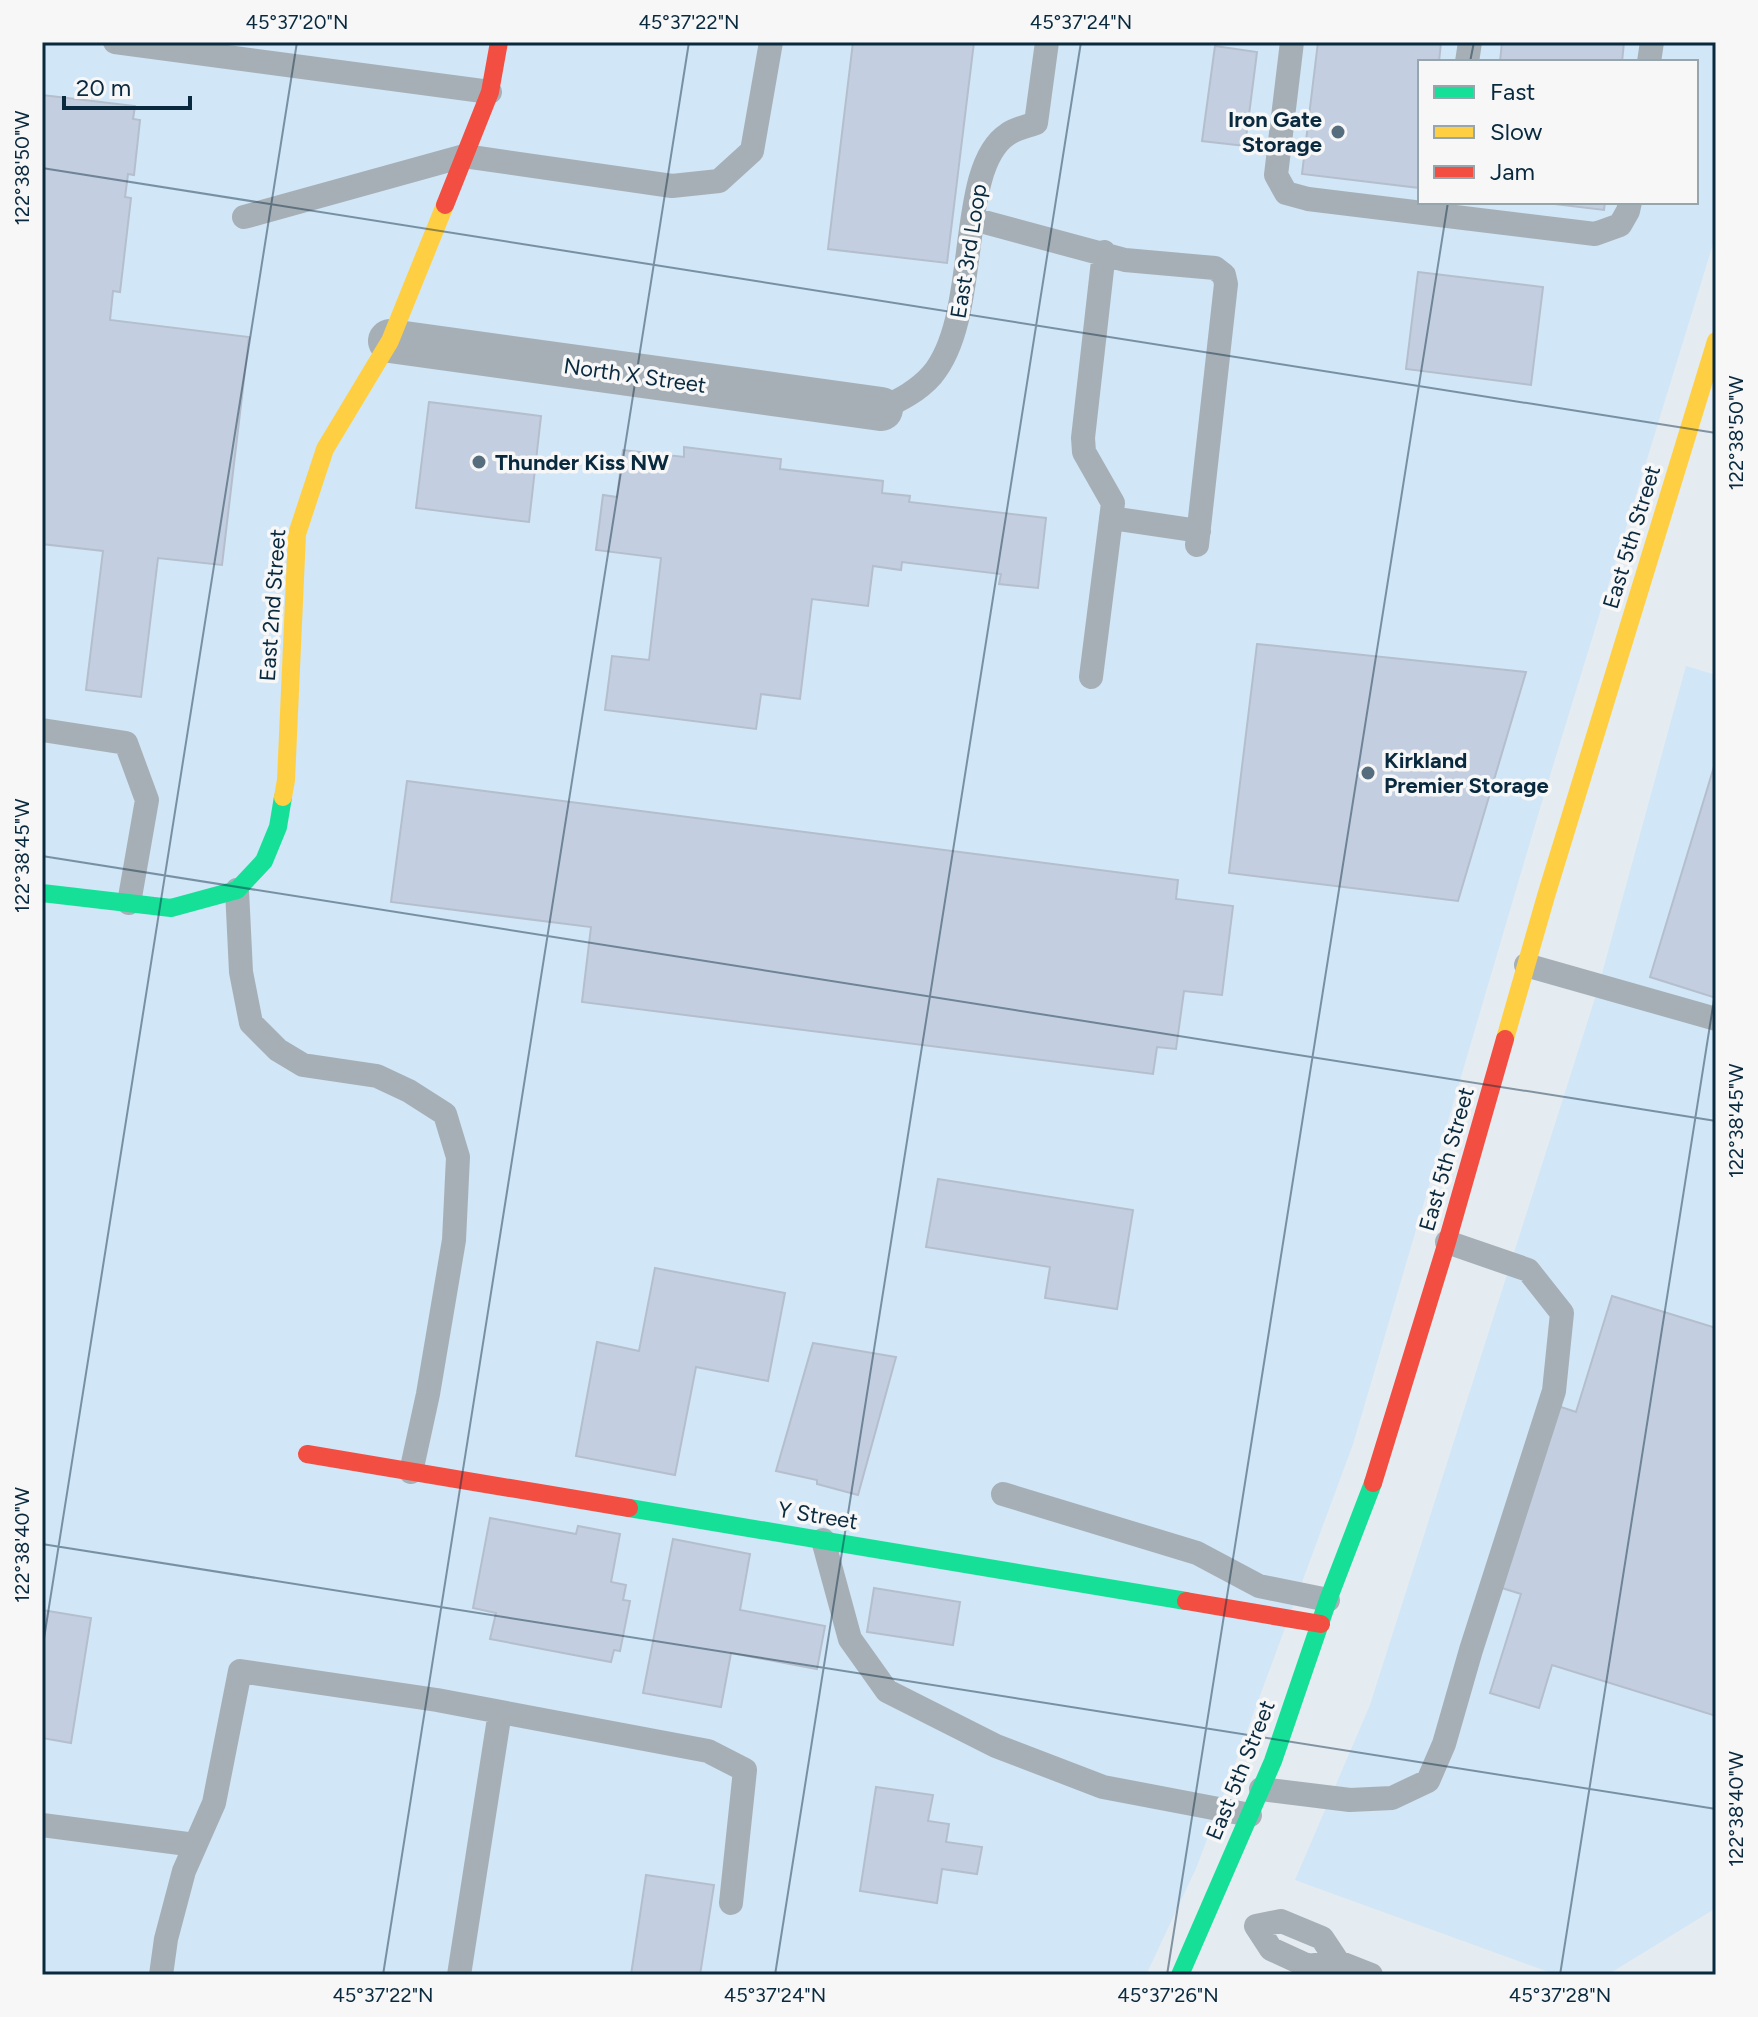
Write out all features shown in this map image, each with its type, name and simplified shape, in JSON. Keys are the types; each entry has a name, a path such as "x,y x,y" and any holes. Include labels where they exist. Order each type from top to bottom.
{"street":[{"name":"East 2nd Street","path":"237,890 264,861 278,827 286,780 297,534 325,449 390,341 490,92 499,42"},
{"name":"North X Street","path":"390,341 881,409"},
{"name":"East 5th Street","path":"1180,1975 1261,1789 1379,1467 1526,965 1716,341"},
{"path":"42,893 171,908 237,890"},
{"name":"Y Street","path":"307,1454 1321,1624"}],"lane":[{"path":"115,42 490,92"},
{"path":"244,217 464,156 672,186 719,181 752,151 771,42"},
{"name":"East 3rd Loop","path":"881,409 908,396 933,374 955,332 965,285 978,179 991,151 1007,134 1036,123 1047,42"},
{"path":"1292,42 1276,175 1286,193 1308,199 1448,209 1595,234 1620,225 1630,204"},
{"path":"973,219 1125,260 1215,268 1224,275 1226,284 1198,538 1111,518"},
{"path":"1091,677 1113,503 1084,452 1083,438 1104,252"},
{"path":"42,730 126,743 147,800 129,903"},
{"path":"237,890 241,972 251,1023 278,1050 303,1065 377,1076 409,1091 445,1114 458,1157 454,1240 428,1394 411,1472"},
{"path":"1526,965 1716,1019"},
{"path":"1261,1789 1350,1800 1392,1798 1428,1781 1444,1744 1554,1391 1562,1313 1528,1270 1447,1242"},
{"path":"1003,1494 1197,1553 1259,1586 1328,1600"},
{"path":"823,1540 850,1639 887,1691 996,1746 1103,1787 1250,1815"},
{"path":"161,1975 166,1939 184,1871 214,1803 240,1671 437,1700 708,1751 745,1770 731,1903"},
{"path":"459,1975 500,1712"},
{"path":"42,1825 195,1845"},
{"path":"1211,1905 1256,1926 1281,1921 1322,1938 1338,1962 1369,1975"}],"shaded area":[{"path":"42,42 1716,42 1716,234 1540,808 1353,1444 1197,1866 1146,1975 42,1975"},
{"path":"1686,666 1716,675 1716,1908 1607,1975 1557,1975 1295,1880 1370,1705 1597,992"}],"building":[{"path":"853,42 974,42 947,263 828,249"},
{"path":"1318,42 1441,42 1439,60 1418,60 1418,188 1302,174"},
{"path":"1502,42 1624,42 1622,60 1500,60"},
{"path":"1215,46 1257,52 1245,146 1202,141"},
{"path":"42,95 135,106 133,119 140,120 134,175 128,174 125,197 131,198 120,292 113,291 110,320 249,337 222,565 158,558 141,697 86,690 103,551 42,544"},
{"path":"1554,204 1605,204 1604,210"},
{"path":"1418,272 1543,287 1531,385 1406,369"},
{"name":"Thunder Kiss NW","path":"429,402 541,416 529,522 416,508"},
{"path":"684,447 781,459 780,469 883,481 882,493 910,496 909,502 1046,518 1038,588 999,584 1001,574 902,562 901,570 873,566 868,606 812,599 800,699 761,694 756,729 605,710 612,656 649,660 661,558 596,550 603,495 617,497 623,450 684,457"},
{"name":"Kirkland Premier Storage","path":"1257,644 1526,672 1458,901 1229,873"},
{"path":"1716,760 1716,998 1650,977"},
{"path":"407,781 1178,880 1176,899 1233,906 1222,995 1184,991 1176,1049 1157,1047 1153,1074 582,1002 591,927 391,902"},
{"path":"938,1179 1133,1210 1117,1309 1045,1298 1050,1267 926,1247"},
{"path":"655,1268 785,1293 768,1381 696,1367 675,1475 576,1456 597,1342 639,1351"},
{"path":"1612,1296 1716,1328 1716,1716 1552,1665 1539,1708 1490,1693 1521,1594 1502,1588 1558,1406 1576,1412"},
{"path":"813,1343 896,1357 858,1495 817,1484 817,1480 776,1471"},
{"path":"490,1518 576,1534 578,1526 620,1534 611,1582 626,1585 623,1600 630,1601 620,1651 614,1650 611,1662 490,1639 496,1613 473,1608"},
{"path":"673,1539 750,1554 740,1610 825,1626 817,1669 731,1653 721,1707 643,1693"},
{"path":"874,1588 960,1602 953,1645 867,1632"},
{"path":"42,1610 91,1618 71,1743 42,1738"},
{"path":"876,1787 933,1795 928,1821 949,1824 946,1842 982,1847 977,1874 942,1869 937,1903 860,1891"},
{"path":"646,1875 714,1885 700,1975 631,1975"}],"traffic: fast":[{"path":"42,893 171,908 237,890 264,861 278,827 283,797"},
{"path":"1180,1975 1273,1761 1328,1600 1373,1483"},
{"path":"629,1508 1186,1601"}],"traffic: slow":[{"path":"283,797 297,534 325,449 390,341 445,205"},
{"path":"1505,1039 1716,341"}],"traffic: jam":[{"path":"445,205 490,92 499,42"},
{"path":"1373,1483 1505,1039"},
{"path":"307,1454 629,1508"},
{"path":"1186,1601 1321,1624"}],"place":[{"name":"Iron Gate Storage","path":"1338,132"},
{"name":"Thunder Kiss NW","path":"479,462"},
{"name":"Kirkland Premier Storage","path":"1368,773"}]}
